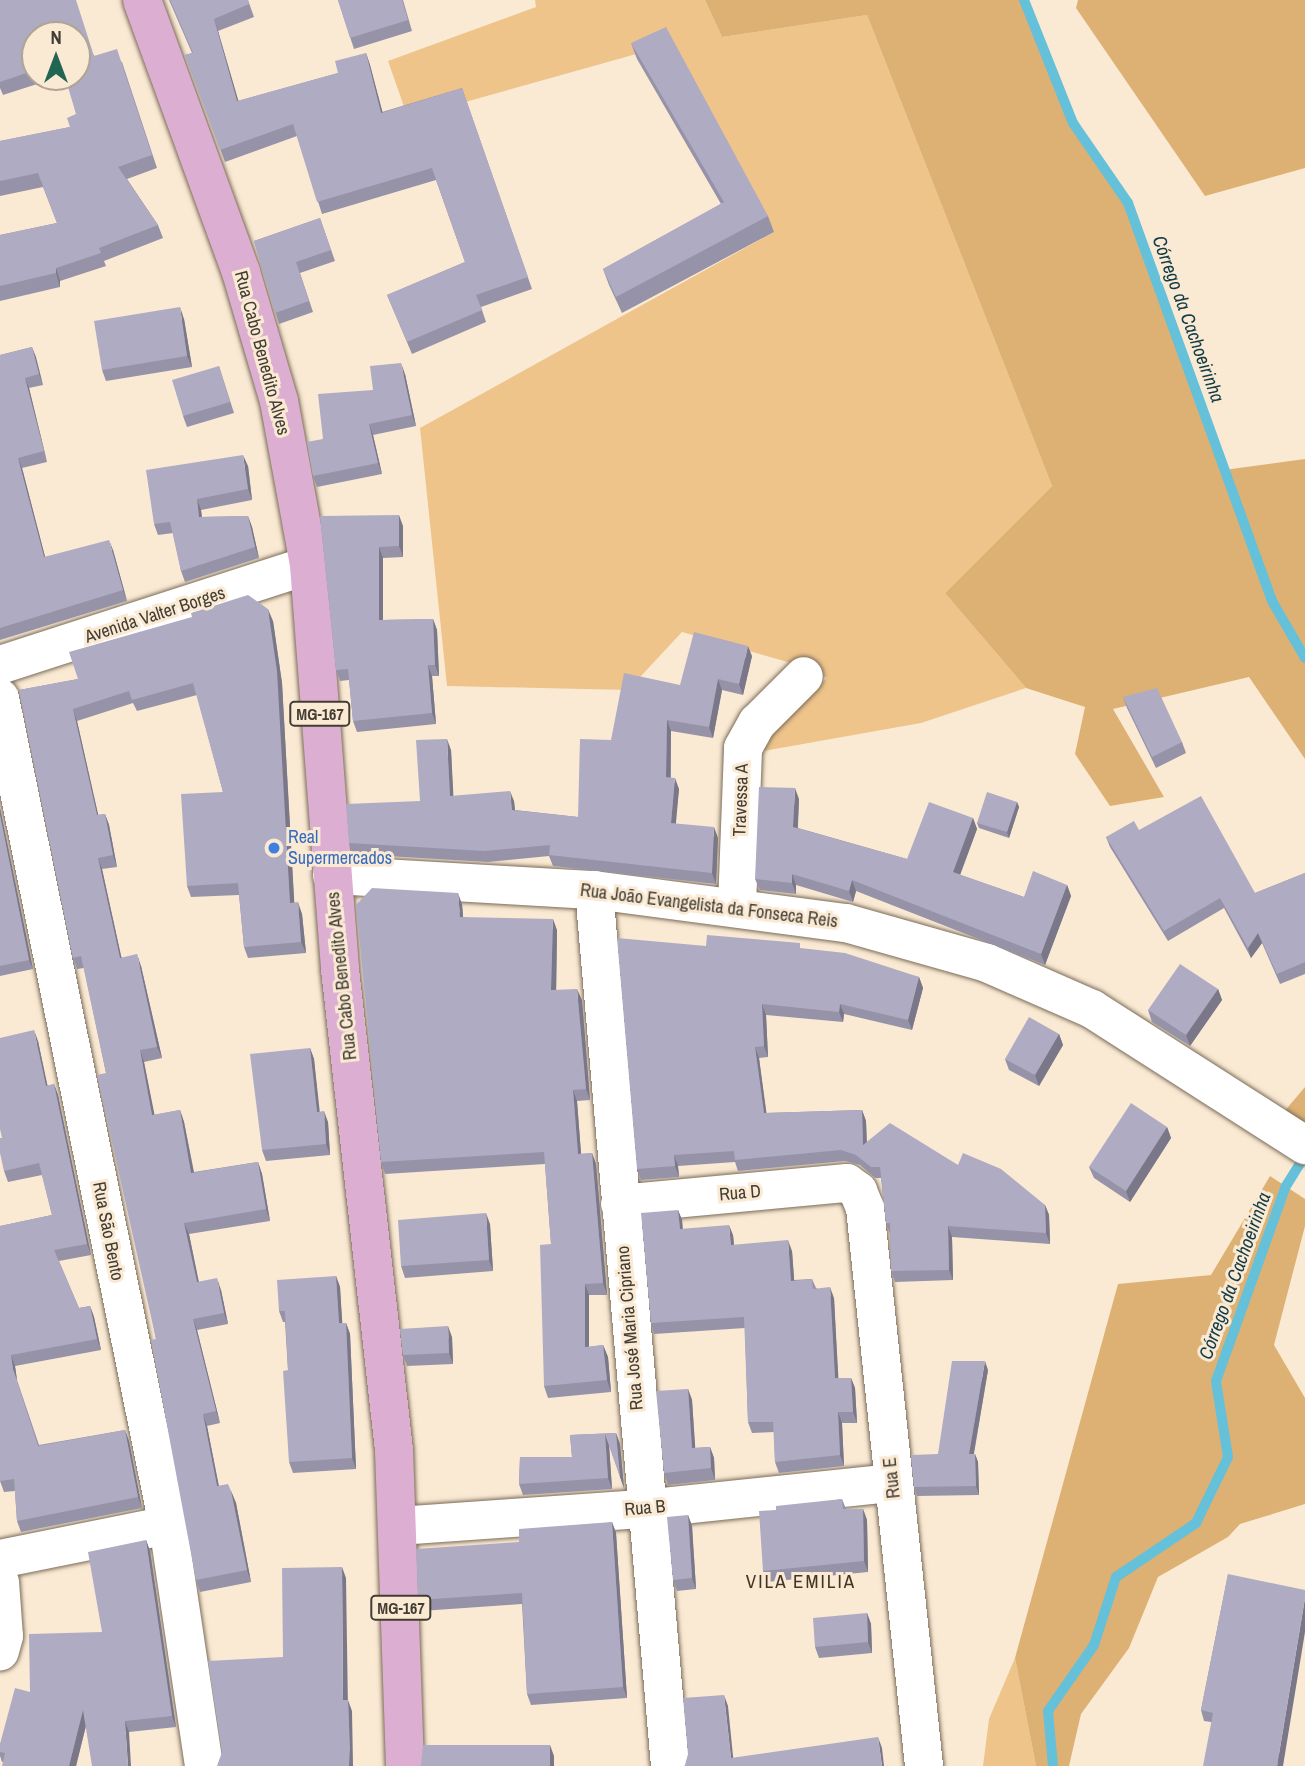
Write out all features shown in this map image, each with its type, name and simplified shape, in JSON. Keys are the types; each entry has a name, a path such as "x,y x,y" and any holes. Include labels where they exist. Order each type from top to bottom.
{"main road":[{"name":"Rua Cabo Benedito Alves","path":"142,0 241,272 279,401 309,565 332,875 398,1526 405,1766"}],"street":[{"name":"Avenida Valter Borges","path":"0,665 309,565"},
{"name":"Travessa A","path":"737,906 743,748 757,723 804,676"},
{"name":"Rua São Bento","path":"0,698 167,1525 204,1766"},
{"name":"Rua João Evangelista da Fonseca Reis","path":"332,875 594,890 737,906 846,923 987,963 1092,1009 1297,1139"},
{"name":"Rua José Maria Cipriano","path":"594,890 644,1509 670,1766"},
{"name":"Rua D","path":"620,1205 846,1183 858,1191"},
{"name":"Rua E","path":"858,1191 865,1208 924,1766"},
{"name":"Rua B","path":"398,1526 644,1509 892,1483"},
{"path":"0,1559 167,1525"},
{"path":"0,1582 1,1641"}],"shaded area":[{"path":"535,0 705,0 722,37 867,15 1052,486 945,593 1026,688 921,723 746,754 827,678 809,668 682,632 628,690 447,686 420,428 774,232 672,44 408,118 388,61 536,7"},
{"path":"705,0 1024,0 1073,123 1128,203 1224,470 1305,459 1305,759 1249,677 1113,709 1164,797 1110,806 1075,754 1085,707 1026,688 945,593 1052,486 867,15 722,37"},
{"path":"1078,0 1305,0 1305,168 1205,196 1076,8"},
{"path":"1305,1087 1305,1127 1283,1113"},
{"path":"1270,1176 1305,1199 1305,1226 1274,1345 1305,1398 1305,1504 1240,1524 1228,1537 1158,1577 1129,1648 1081,1714 1069,1766 1036,1766 1015,1658 1118,1284 1211,1275"},
{"path":"1015,1658 1036,1766 983,1766 989,1719"}],"building":[{"path":"0,0 76,0 83,21 21,21 21,75 0,82"},
{"path":"170,0 248,0 249,4 214,19 237,101 338,73 335,61 366,53 381,113 462,88 528,277 476,295 482,310 407,342 387,295 465,262 432,168 317,202 293,124 220,150 185,55 193,53"},
{"path":"338,0 402,0 408,20 350,38"},
{"path":"666,27 768,216 616,297 603,269 724,202 631,43"},
{"path":"91,47 94,56 117,49 152,155 118,167 158,225 99,248 101,253 56,268 56,273 0,286 0,235 57,223 38,173 0,181 0,141 70,127 67,118 76,114 69,91 91,91"},
{"path":"320,218 331,250 296,262 309,301 275,313 254,241"},
{"path":"180,307 187,356 102,370 94,321"},
{"path":"32,347 39,374 25,378 44,451 18,458 44,557 109,540 123,590 0,628 0,355"},
{"path":"401,363 412,415 369,424 378,463 313,476 307,442 323,439 318,394 373,390 370,366"},
{"path":"219,366 230,402 183,416 172,380"},
{"path":"243,455 248,489 197,499 199,517 248,516 255,547 181,571 170,522 154,524 146,470"},
{"path":"399,515 399,546 379,547 379,620 433,619 435,665 428,665 432,713 353,721 348,669 336,670 320,516"},
{"path":"248,595 268,609 277,671 290,903 298,902 301,942 244,947 238,883 187,886 181,794 223,792 193,683 132,700 129,691 73,709 97,815 105,814 113,855 98,858 120,958 137,954 157,1047 140,1050 152,1115 180,1110 191,1173 258,1162 266,1209 184,1223 197,1282 217,1278 224,1313 193,1319 216,1411 203,1414 217,1486 228,1484 231,1491 247,1570 196,1580 151,1340 156,1339 97,1075 106,1073 81,956 73,958 19,690 78,679 69,652 192,617 191,613"},
{"path":"694,632 748,646 739,684 718,679 709,727 667,720 666,777 675,778 671,823 714,827 712,873 549,855 550,845 484,851 349,843 346,804 420,801 416,740 447,739 450,796 510,791 512,810 578,817 580,739 611,740 624,673 680,685"},
{"path":"1157,688 1182,742 1152,757 1123,697"},
{"path":"759,787 795,788 793,827 907,859 929,802 973,818 953,872 1024,897 1033,871 1067,885 1041,954 852,880 849,891 792,874 792,883 755,879"},
{"path":"987,792 1017,802 1007,832 977,823"},
{"path":"1201,796 1255,893 1305,873 1305,962 1277,974 1258,933 1248,948 1220,898 1164,931 1106,837 1134,821 1139,830"},
{"path":"0,815 29,960 0,966"},
{"path":"372,888 458,893 460,917 553,919 551,990 577,989 586,1089 573,1090 578,1154 592,1153 603,1283 585,1284 585,1347 603,1345 607,1380 544,1386 540,1245 551,1244 544,1152 381,1162 356,905"},
{"path":"707,935 800,943 800,948 845,953 919,977 908,1020 840,1004 839,1012 762,1004 764,1046 755,1047 764,1113 862,1110 863,1145 890,1123 958,1165 963,1153 1001,1169 1045,1205 1046,1233 948,1226 949,1270 891,1271 890,1223 886,1223 880,1167 871,1167 856,1155 841,1150 735,1160 734,1151 674,1155 675,1166 637,1169 617,938 706,946"},
{"path":"1180,964 1218,989 1186,1035 1148,1010"},
{"path":"1029,1017 1059,1034 1035,1075 1005,1059"},
{"path":"34,1030 46,1086 54,1084 87,1244 54,1250 79,1308 90,1306 97,1339 11,1355 13,1369 38,1446 125,1430 138,1497 17,1521 14,1479 0,1481 0,1226 52,1215 39,1163 4,1171 0,1153 0,1038"},
{"path":"310,1048 317,1112 324,1111 326,1144 262,1150 250,1054"},
{"path":"1131,1103 1167,1127 1126,1191 1089,1167"},
{"path":"678,1210 680,1229 729,1225 731,1245 788,1240 791,1281 812,1279 813,1289 830,1287 835,1378 851,1378 853,1412 838,1412 840,1455 775,1462 773,1422 748,1422 744,1317 651,1323 641,1213"},
{"path":"486,1213 489,1260 401,1266 398,1220"},
{"path":"336,1276 339,1323 346,1323 352,1458 289,1462 283,1371 288,1370 285,1311 279,1311 277,1280"},
{"path":"448,1326 449,1353 403,1355 400,1329"},
{"path":"952,1361 985,1361 969,1454 975,1454 976,1486 914,1487 911,1455 938,1454"},
{"path":"688,1389 692,1448 710,1447 711,1468 664,1473 656,1391"},
{"path":"616,1433 620,1477 605,1434 608,1478 519,1484 520,1457 572,1457 570,1435"},
{"path":"842,1499 843,1509 863,1509 864,1561 763,1571 759,1511 776,1510 776,1506"},
{"path":"688,1515 692,1578 673,1580 667,1517"},
{"path":"612,1522 623,1687 527,1694 522,1593 418,1600 416,1549 519,1542 519,1529"},
{"path":"146,1540 172,1716 125,1721 128,1766 92,1766 83,1710 69,1766 2,1766 5,1753 0,1752 0,1744 15,1688 30,1692 29,1634 102,1632 88,1552"},
{"path":"342,1567 343,1700 348,1700 349,1766 217,1766 222,1752 208,1661 283,1657 282,1568"},
{"path":"1228,1574 1305,1590 1277,1766 1203,1766 1213,1713 1201,1710"},
{"path":"867,1613 868,1642 815,1647 813,1618"},
{"path":"724,1695 731,1758 878,1737 882,1766 684,1766 688,1754 683,1698"},
{"path":"423,1745 550,1745 550,1766 419,1766"}],"waterway":[{"name":"Córrego da Cachoeirinha","path":"1024,0 1073,123 1128,203 1272,601 1305,658"},
{"name":"Córrego da Cachoeirinha","path":"1053,1766 1048,1711 1094,1645 1116,1577 1196,1523 1228,1457 1216,1381 1286,1186 1305,1155"}],"place":[{"name":"Real Supermercados","path":"274,848"}],"district":[{"name":"VILA EMILIA","path":"801,1582"}]}
